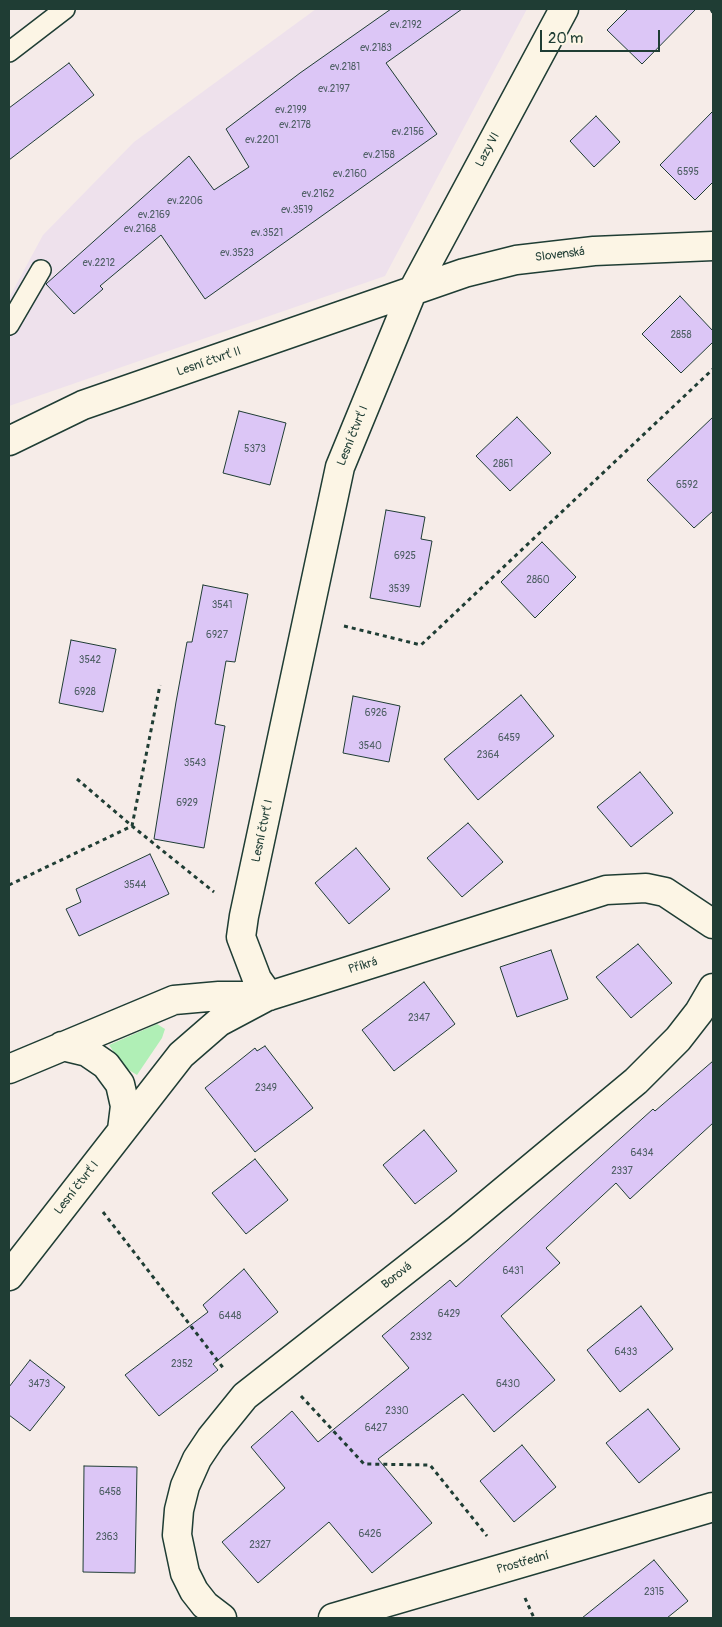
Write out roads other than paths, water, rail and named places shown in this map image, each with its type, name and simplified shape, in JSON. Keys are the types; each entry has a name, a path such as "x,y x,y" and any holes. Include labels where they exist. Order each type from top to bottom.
{"street":[{"name":"Lazy VI","path":"412,292 564,9"},
{"name":"Slovenská","path":"412,292 464,273 516,260 594,251 713,246"},
{"name":"Lesní čtvrť II","path":"9,441 83,406 412,292"},
{"name":"Lesní čtvrť I","path":"9,1276 181,1055 218,1022 269,996 256,979 243,944 241,937 244,916 340,467 412,292"},
{"name":"Příkrá","path":"9,1069 174,1000 219,996 269,996 606,890 646,888 665,892 713,924"},
{"name":"Borová","path":"205,1614 185,1573 177,1535 179,1510 185,1486 197,1459 245,1396 458,1228 636,1081 678,1039 699,1012 713,988"},
{"path":"62,1046 87,1052 106,1065 120,1084 125,1106 122,1130"},
{"name":"Prostřední","path":"333,1618 713,1507"}],"lane":[{"path":"9,52 64,9"},
{"path":"9,324 41,270"}]}
